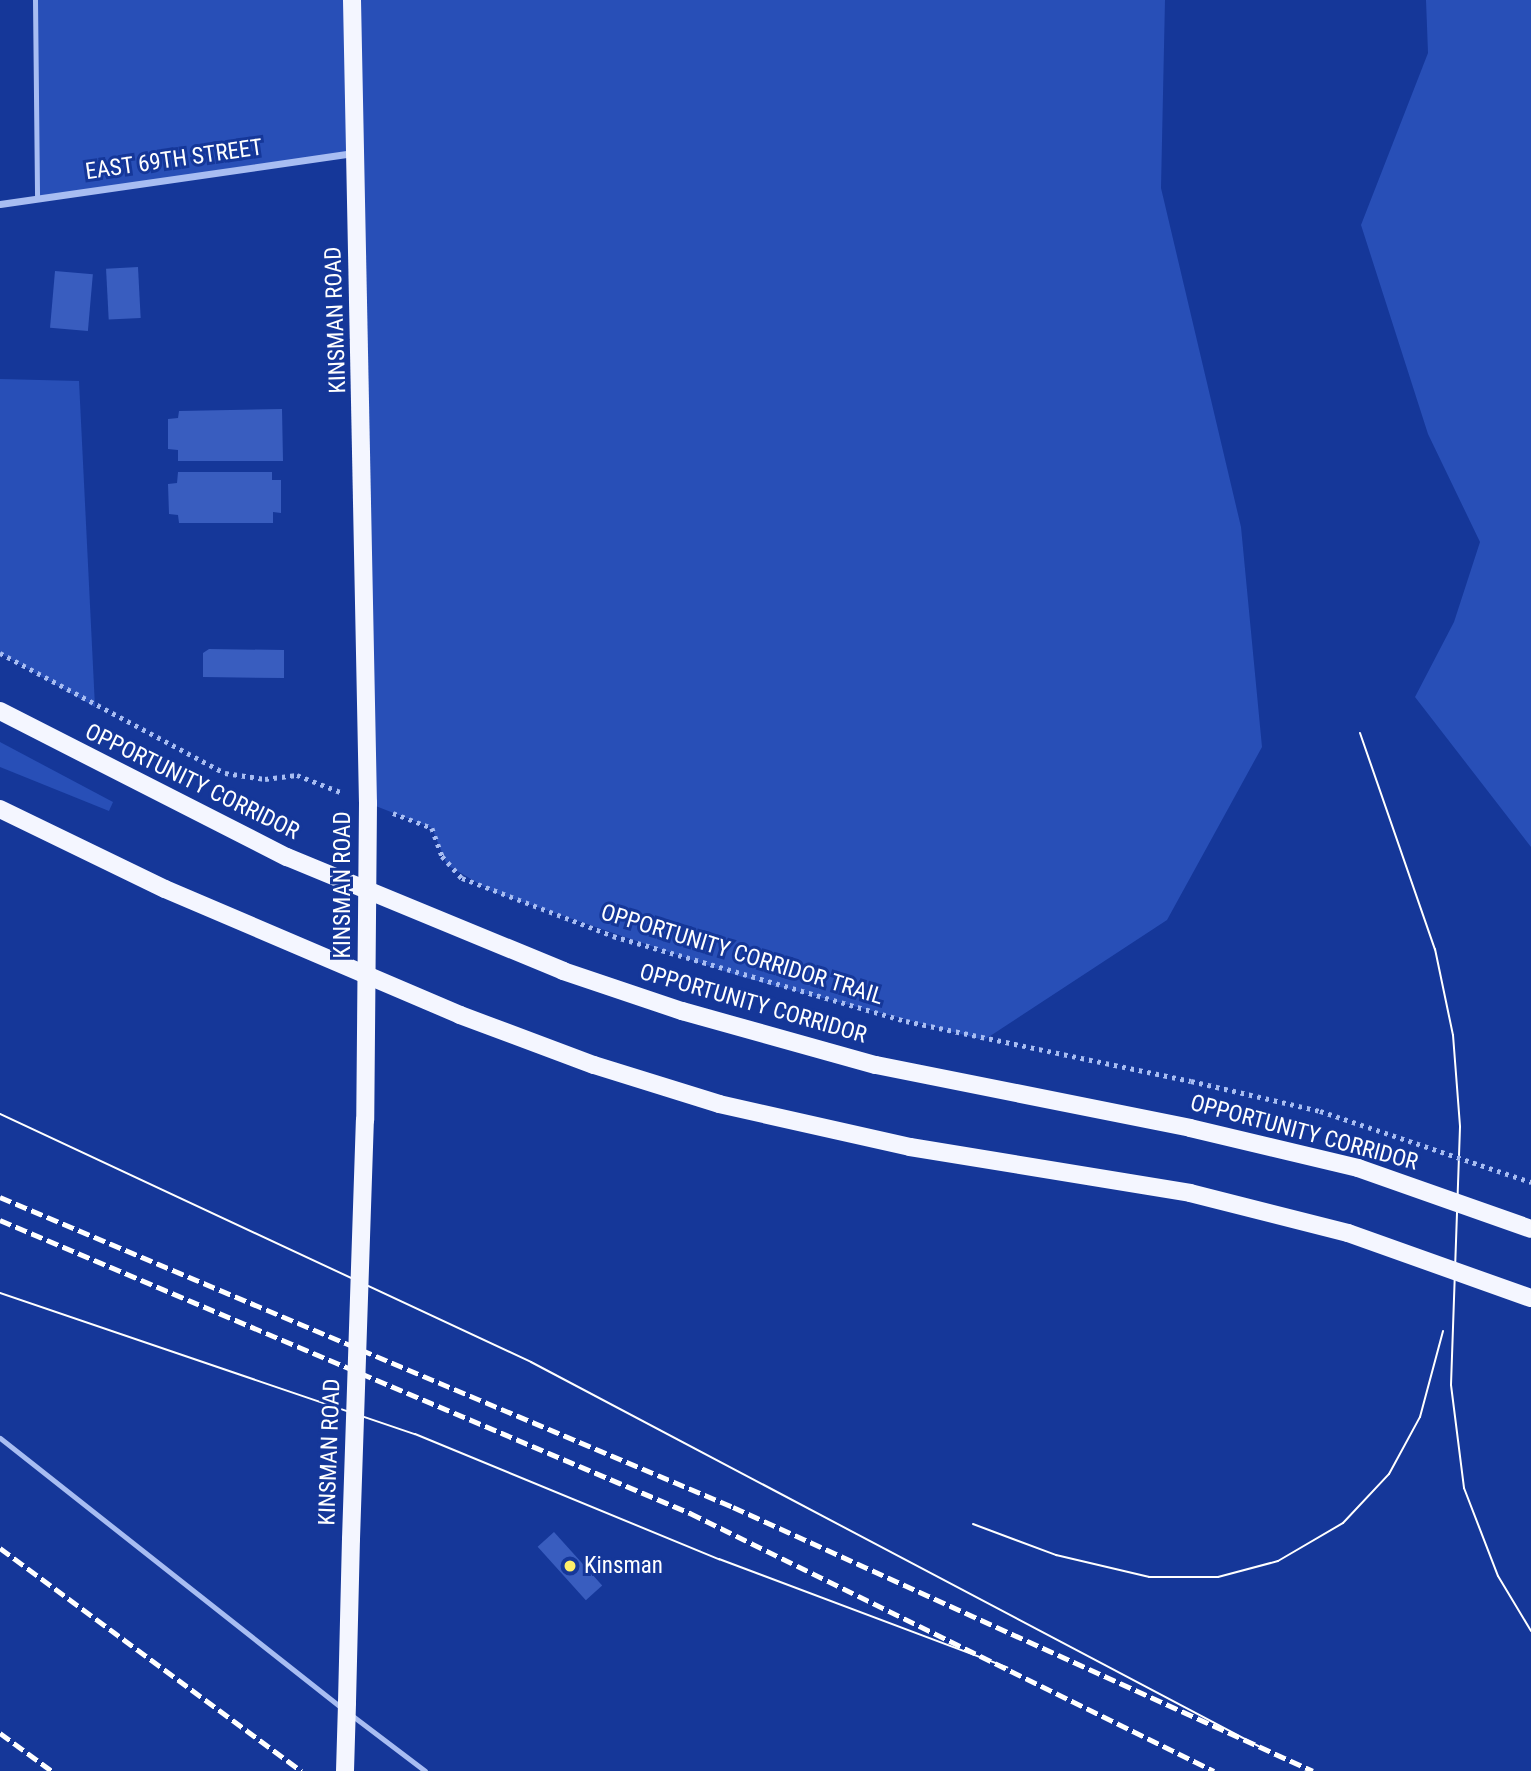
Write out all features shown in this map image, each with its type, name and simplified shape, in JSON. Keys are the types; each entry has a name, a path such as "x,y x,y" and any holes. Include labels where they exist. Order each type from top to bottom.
{"main road":[{"name":"KINSMAN ROAD","path":"345,1771 365,1120 369,803 363,374 354,153 352,0"},
{"name":"OPPORTUNITY CORRIDOR","path":"0,711 202,817 368,891 563,971 682,1011 935,1079 1190,1128 1358,1168 1531,1229"},
{"path":"0,809 165,889 533,1044 719,1104 910,1147 1191,1193 1348,1233 1531,1298"}],"street":[{"name":"EAST 69TH STREET","path":"0,204 354,153"}],"lane":[{"path":"35,0 37,199"},
{"path":"0,1437 200,1601 425,1771"}],"path":[{"name":"OPPORTUNITY CORRIDOR TRAIL","path":"0,653 225,773 265,779 298,775 432,828 442,856 462,878 613,936 906,1021 1320,1111 1531,1182"}],"shaded area":[{"path":"35,0 1165,0 1161,188 1241,527 1262,747 1167,920 984,1040 742,977 493,892 447,865 432,828 368,803 354,154 37,199"},
{"path":"1426,0 1531,0 1531,847 1415,697 1454,622 1480,542 1428,434 1361,225 1428,53"},
{"path":"0,379 79,381 95,707 0,653"},
{"path":"0,742 113,802 109,811 0,767"}],"building":[{"path":"138,267 141,318 109,320 106,269"},
{"path":"55,271 93,274 88,331 50,328"},
{"path":"282,409 283,461 178,461 178,450 168,449 168,419 178,418 179,411"},
{"path":"178,472 272,472 272,480 281,480 281,513 273,512 273,523 179,523 178,515 169,514 168,484 177,483"},
{"path":"209,649 284,650 284,678 203,677 203,653"},
{"name":"Kinsman","path":"554,1532 602,1586 586,1600 538,1547"}],"tram line":[{"path":"1360,733 1435,949 1453,1035 1460,1127 1451,1385 1464,1488 1498,1576 1531,1631"},
{"path":"0,1114 531,1362 1262,1748"},
{"path":"0,1293 415,1434 719,1559 1007,1667"},
{"path":"973,1524 1056,1555 1149,1577 1218,1577 1278,1561 1343,1523 1389,1474 1420,1417 1443,1331"}],"railway":[{"path":"0,1197 733,1507 1313,1771"},
{"path":"0,1220 690,1513 1214,1771"},
{"path":"0,1548 301,1771"},
{"path":"0,1733 52,1771"}],"place":[{"name":"Kinsman","path":"570,1566"}]}
